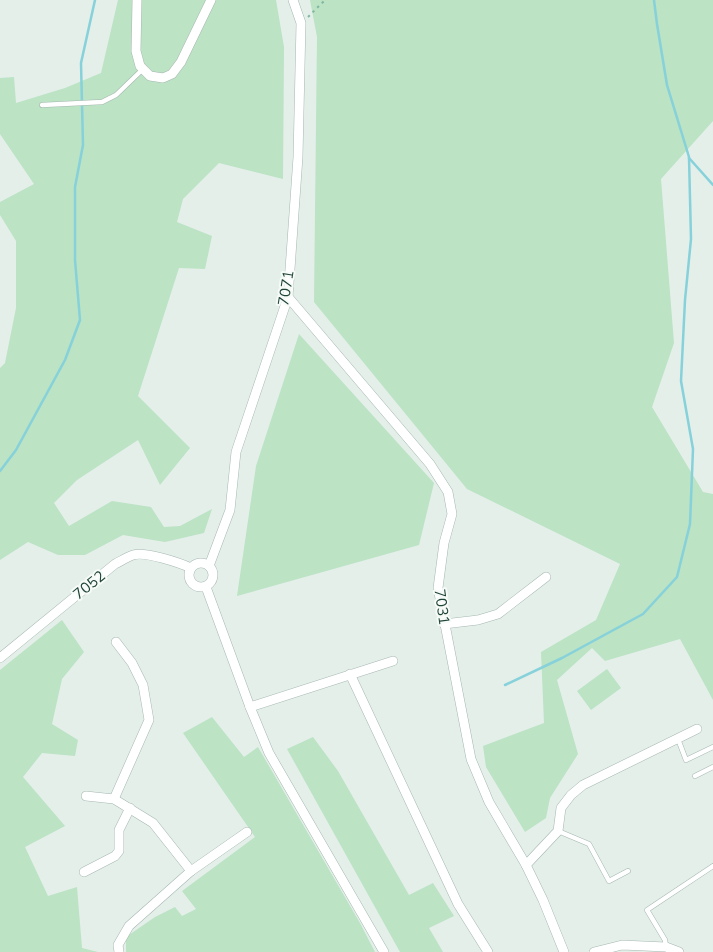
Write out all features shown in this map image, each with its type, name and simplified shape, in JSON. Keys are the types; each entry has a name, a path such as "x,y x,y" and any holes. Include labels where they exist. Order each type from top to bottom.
{"street":[{"path":"137,0 136,51 140,66 150,76 163,78 172,74 181,62 211,0"},
{"name":"7071","path":"209,566 230,510 236,452 288,297 298,157 301,23 292,0"},
{"name":"7031","path":"288,297 430,464 448,492 452,514 444,543 438,588 471,759 489,802 526,865 543,900 564,952"},
{"name":"7052","path":"0,658 115,564 134,554 150,556 191,568"},
{"path":"200,563 209,566 213,576 210,584 206,587 198,587 192,583 189,576 191,568 200,563"},
{"path":"444,624 478,620 498,614 546,577"},
{"path":"206,587 250,707 270,753 384,952"},
{"path":"114,799 149,720 143,685 132,662 116,642"},
{"path":"250,707 393,660"},
{"path":"350,674 458,904 488,952"},
{"path":"526,865 558,831 560,808 583,785 697,729"},
{"path":"86,796 114,799 154,823 191,871"},
{"path":"84,872 115,856 119,851 119,830 130,808"},
{"path":"118,952 118,945 129,926 191,871 247,832"},
{"path":"594,952 622,945 666,948 680,952"}],"lane":[{"path":"42,106 102,102 116,95 143,69"},
{"path":"678,739 686,760 713,747"},
{"path":"694,776 713,767"},
{"path":"558,831 589,844 609,880 628,871"},
{"path":"666,948 665,940 647,910 713,866"}],"path":[{"path":"301,23 325,0"}],"green space":[{"path":"118,0 276,0 284,47 283,179 219,163 183,199 177,222 212,236 205,269 179,268 138,396 190,448 160,485 138,440 77,480 54,503 69,526 112,501 151,507 164,527 180,526 212,509 204,533 165,542 123,535 85,555 58,555 28,542 0,560 0,368 5,363 16,308 16,241 0,215 0,202 34,184 0,134 0,78 14,77 16,103 65,88 101,73"},
{"path":"310,0 713,0 713,121 661,179 674,343 652,407 703,492 713,494 713,700 680,639 605,661 592,648 557,680 578,754 550,798 546,818 525,832 486,767 483,746 544,723 541,652 596,620 620,564 467,489 314,302 317,37"},
{"path":"299,334 434,483 419,545 237,596 256,466"},
{"path":"62,620 84,652 62,679 52,724 78,740 75,756 42,753 23,777 65,826 25,847 48,896 77,887 82,948 98,952 0,952 0,670"},
{"path":"607,669 621,688 591,710 577,691"},
{"path":"212,717 244,757 258,747 375,952 126,952 126,937 155,917 175,907 182,916 196,909 182,891 255,837 183,733"},
{"path":"313,737 338,771 409,895 433,883 454,916 429,928 443,952 400,952 287,749"}],"waterway":[{"path":"0,471 16,450 65,360 80,320 75,260 75,187 83,145 81,63 95,0"},
{"path":"505,685 562,658 643,614 677,577 690,524 693,449 681,381 685,300 691,239 689,157 667,85 654,0"},
{"path":"689,158 713,185"}]}
